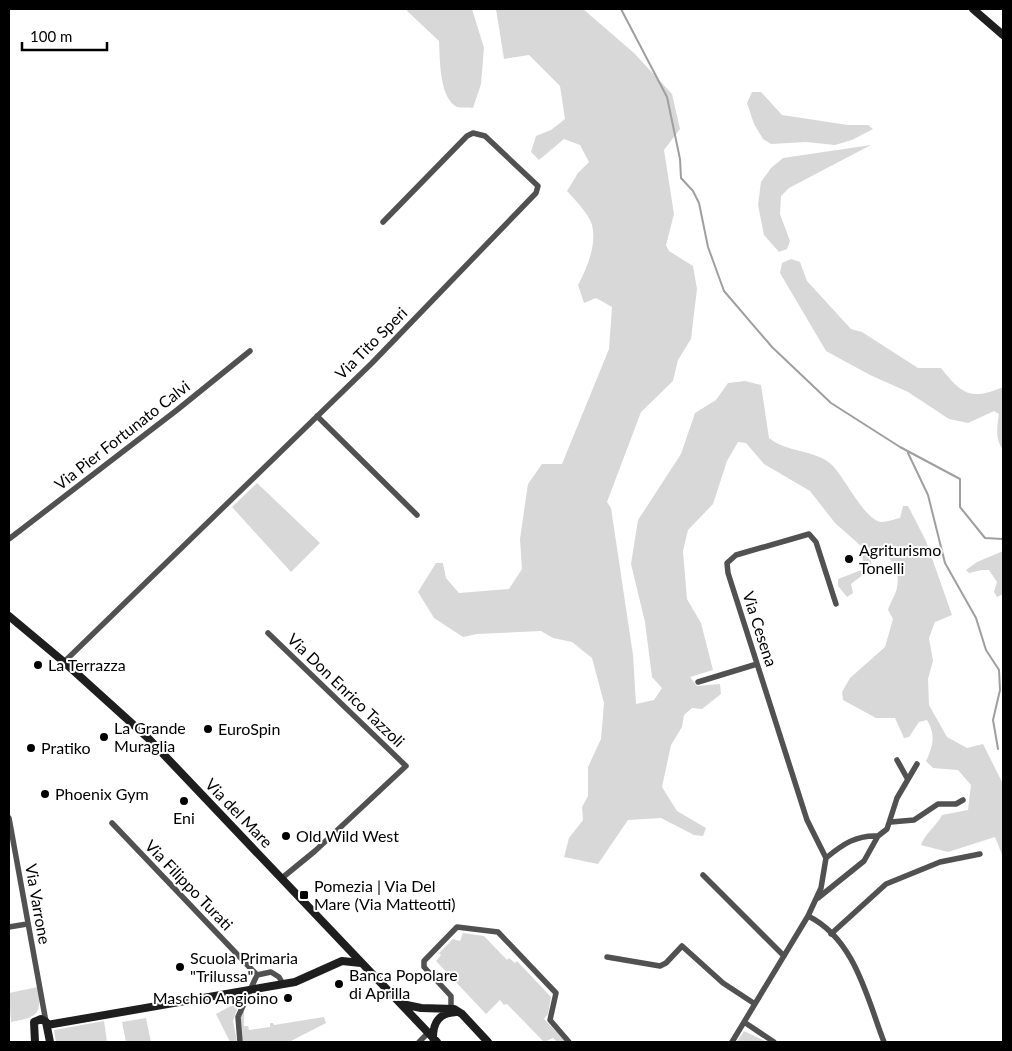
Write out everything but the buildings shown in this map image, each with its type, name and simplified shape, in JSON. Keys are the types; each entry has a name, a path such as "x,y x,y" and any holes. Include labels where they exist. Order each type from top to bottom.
{"main road":[{"path":"973,9 1003,35"},
{"name":"Via del Mare","path":"9,616 64,662 144,735 433,1038"},
{"path":"338,962 343,952 342,942"},
{"path":"35,1042 34,1022 41,1019 46,1023 250,990 309,977 338,962 349,960 362,964"},
{"path":"400,1003 422,1008 455,1010 488,1042"},
{"path":"409,1013 422,1008"},
{"path":"419,1024 418,1015 422,1008"},
{"path":"433,1038 436,1020 455,1010"},
{"name":"Via Varrone","path":"46,1023 50,1042"}],"street":[{"name":"Via Tito Speri","path":"64,662 392,343 536,193 538,186 483,135 473,133 467,136 383,222"},
{"name":"Via Pier Fortunato Calvi","path":"9,539 177,410 250,351"},
{"path":"317,416 417,515"},
{"name":"Via Cesena","path":"826,858 807,820 728,573 727,564 730,558 802,535 811,535 817,544 836,604"},
{"name":"Via Don Enrico Tazzoli","path":"268,633 406,766 282,878"},
{"path":"698,682 757,664"},
{"path":"897,760 907,778"},
{"path":"816,900 864,861 878,836 886,831 891,822 895,803 907,778 917,764"},
{"path":"891,822 914,820 940,804 956,804 963,800"},
{"name":"Via Varrone","path":"9,818 46,1023"},
{"name":"Via Filippo Turati","path":"112,823 257,975"},
{"path":"732,1042 808,916 824,877 826,858 852,840 865,836 878,836"},
{"path":"831,934 886,884 940,862 980,854"},
{"path":"703,875 784,956"},
{"path":"808,916 822,924 851,956 884,1042"},
{"path":"9,927 27,924"},
{"path":"455,1010 451,996 424,967 424,960 458,927 498,932 556,994 550,1020 569,1042"},
{"path":"607,957 660,966 666,963 682,946 722,983 755,1004"},
{"path":"240,1042 238,1017 257,975 271,972 279,977 283,984"},
{"name":"Via Varrone","path":"34,1022 40,1010 41,995"},
{"path":"744,1022 774,1042"},
{"path":"419,1042 433,1038"}],"shaded area":[{"path":"405,9 472,9 484,48 481,84 473,108 457,107 451,102 444,87 440,67 439,41"},
{"path":"496,9 583,9 634,53 672,94 680,129 664,150 674,214 666,245 669,251 693,266 697,289 691,339 678,360 673,381 641,412 607,502 611,508 633,655 636,704 654,700 662,688 652,677 645,622 631,564 638,520 681,454 695,413 716,400 728,383 745,381 761,385 769,438 784,446 818,456 832,465 861,506 868,514 881,522 900,518 903,506 908,506 926,541 952,615 935,622 929,638 933,661 928,679 929,705 947,737 967,748 983,744 1003,784 1003,857 995,837 948,852 921,845 942,815 968,810 971,785 958,770 933,768 926,761 932,740 932,731 927,720 919,722 909,737 904,738 895,718 876,718 843,700 842,692 850,678 885,647 893,619 888,610 898,581 896,569 890,559 875,548 870,553 872,568 851,584 853,593 847,597 838,586 838,579 864,569 861,546 835,523 810,491 764,464 746,443 738,442 727,461 713,504 688,530 683,551 687,599 701,623 713,670 690,677 697,686 720,684 721,694 702,709 692,708 684,715 682,727 671,745 662,787 677,811 706,828 703,836 694,835 661,818 628,820 598,864 564,857 569,838 583,820 582,807 588,796 588,767 601,739 604,703 592,658 572,642 553,638 541,631 477,634 463,637 434,618 418,592 436,563 443,563 446,578 459,593 509,589 522,569 520,539 528,484 542,464 562,464 609,349 612,307 596,298 584,303 578,285 588,264 592,248 592,225 585,212 567,191 578,173 589,162 580,145 564,139 539,160 531,152 536,136 551,130 565,119 560,86 529,55 504,59"},
{"path":"752,92 761,92 782,115 848,125 868,125 873,129 852,140 835,145 806,142 771,144 763,139 754,124 747,103"},
{"path":"871,145 789,188 781,196 780,214 790,241 787,249 779,252 764,235 758,205 761,182 771,168 783,158"},
{"path":"791,259 800,262 807,281 851,329 862,332 918,368 941,368 955,384 967,392 983,394 1003,387 1003,450 1000,446 997,428 999,414 994,411 968,423 949,419 908,392 870,375 826,351 780,273 782,263"},
{"path":"257,483 320,543 291,572 232,507"},
{"path":"1003,551 1003,594 997,597 994,592 997,582 989,570 969,573 966,570 977,562"},
{"path":"463,933 484,936 507,960 509,958 515,963 517,961 551,997 548,1014 544,1019 566,1042 557,1042 553,1038 544,1042 507,1004 504,1005 500,1000 486,1014 436,961 441,955 439,953 453,939 460,941"},
{"path":"38,987 39,1004 36,1014 11,1022 9,993"},
{"path":"240,1001 233,1021 237,1042 230,1042 216,1014"},
{"path":"244,1009 244,1026 248,1026 249,1030 270,1027 270,1023 274,1025 324,1017 326,1023 289,1042 242,1042 239,1021"},
{"path":"146,1018 151,1042 126,1042 122,1022"},
{"path":"104,1021 107,1042 56,1042 54,1030"},
{"path":"744,1031 767,1042 737,1042"}],"waterway":[{"path":"621,9 667,97 680,159 681,178 693,191 699,203 708,247 724,291 772,347 831,403 900,447 960,479 960,507 985,538 1003,539"},
{"path":"908,453 928,495 945,563 976,618 986,650 999,670 1000,690 993,720 998,749"}],"place":[{"name":"Agriturismo Tonelli","path":"849,559"},
{"name":"La Terrazza","path":"38,665"},
{"name":"EuroSpin","path":"208,729"},
{"name":"La Grande Muraglia","path":"104,737"},
{"name":"Pratiko","path":"31,748"},
{"name":"Phoenix Gym","path":"45,794"},
{"name":"Eni","path":"184,801"},
{"name":"Old Wild West","path":"286,836"},
{"name":"Pomezia | Via Del Mare (Via Matteotti)","path":"304,895"},
{"name":"Scuola Primaria \"Trilussa\"","path":"180,967"},
{"name":"Banca Popolare di Aprilla","path":"339,984"},
{"name":"Maschio Angioino","path":"288,998"}]}
